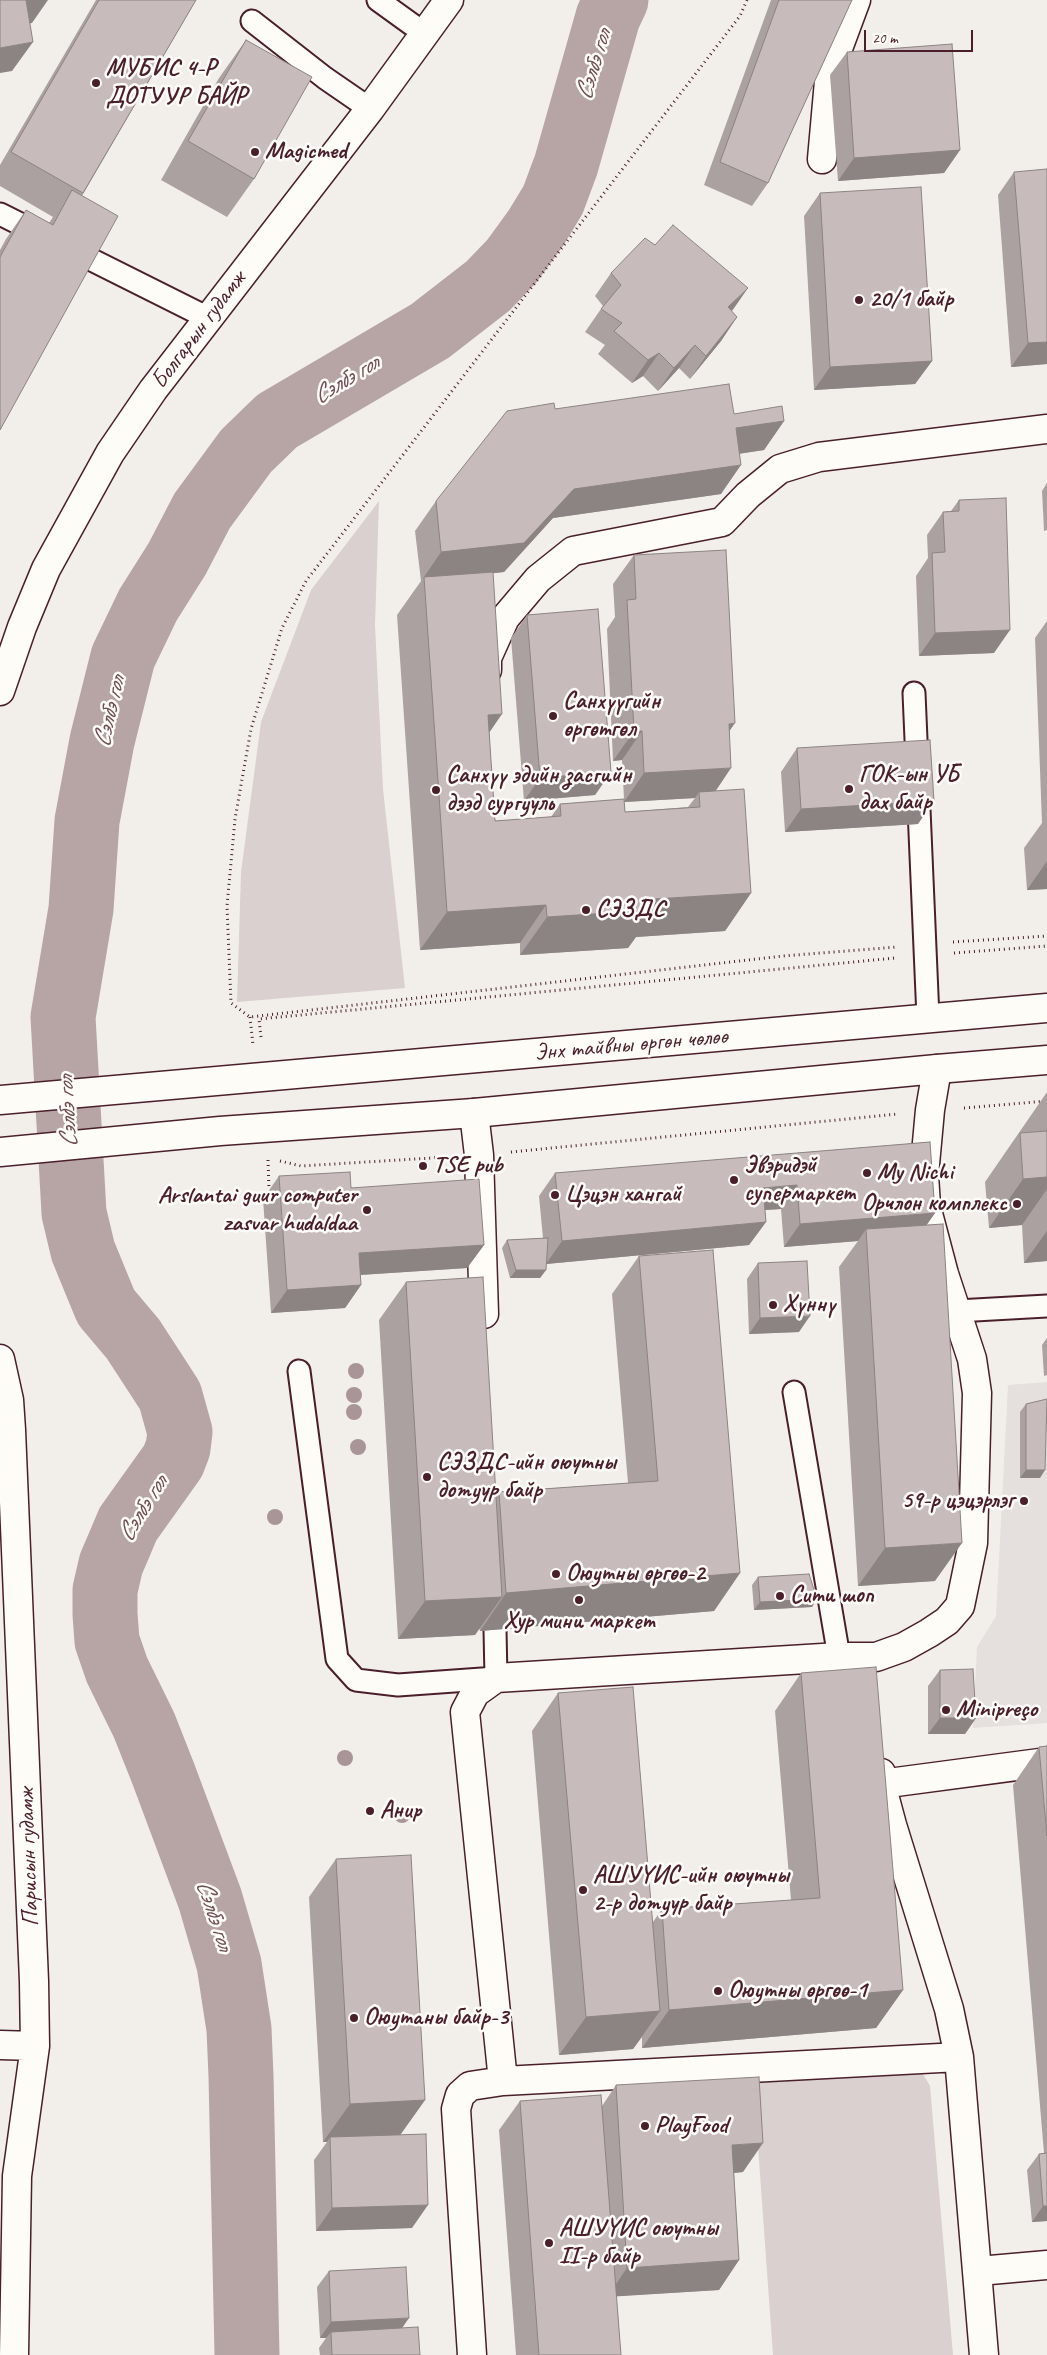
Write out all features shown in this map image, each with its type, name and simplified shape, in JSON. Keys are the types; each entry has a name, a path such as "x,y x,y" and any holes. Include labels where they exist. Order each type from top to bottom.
{"main road":[{"name":"Болгарын гудамж","path":"0,691 22,628 46,569 110,453 152,390 370,109 449,0"},
{"path":"822,159 830,70 856,0"},
{"path":"487,697 487,658 505,618 538,579 573,551 722,522 748,495 780,469 819,457 1047,429"},
{"name":"Энх тайвны өргөн чөлөө","path":"0,1100 1047,1008"},
{"path":"0,1152 220,1131 474,1114 1047,1060"},
{"path":"503,2081 465,1712 475,1693 496,1678 839,1657 876,1657 904,1647 947,1621 960,1606 969,1572 973,1543 977,1392 972,1359 944,1274 926,1206 924,1175 930,1110 937,1069"},
{"path":"474,1114 479,1155 485,1342"},
{"name":"Парисын гудамж","path":"0,1360 9,1400 11,1430 33,1972 34,2046 17,2176 14,2355"},
{"path":"876,1657 877,1686"},
{"path":"880,1745 881,1784 949,2009 959,2056 984,2355"},
{"path":"881,1784 1047,1762"},
{"path":"0,2045 34,2046"},
{"path":"472,2355 456,2109 460,2095 470,2086 503,2081 959,2056"},
{"path":"978,2271 1047,2265"}],"lane":[{"path":"378,0 425,34"},
{"path":"252,21 325,78 370,109"},
{"path":"0,214 208,318"},
{"path":"914,693 928,1018"},
{"path":"957,1311 1047,1306"},
{"path":"299,1371 337,1660 356,1680 398,1686 496,1678 495,1630"},
{"path":"794,1392 839,1657"}],"path":[{"path":"747,0 740,16 339,537 306,582 282,628 251,728 235,819 227,906 231,1003 250,1017 783,956 1047,946"},
{"path":"261,1037 259,1019 1047,936"},
{"path":"250,1017 254,1049"},
{"path":"258,1159 268,1159 301,1166 479,1155 930,1110 1047,1101"},
{"path":"268,1159 269,1190"}],"shaded area":[{"path":"379,501 375,625 383,789 405,988 237,1002 241,872 261,722 311,590"},
{"name":"59-р цэцэрлэг","path":"1047,1382 1047,1723 973,1728 977,1647 996,1616 1008,1385"},
{"path":"919,2067 930,2086 953,2355 773,2355 753,2077"}],"building":[{"path":"0,0 26,0 33,42 0,48"},
{"name":"МУБИС 4-Р ДОТУУР БАЙР","path":"99,0 196,0 83,193 11,152"},
{"path":"779,0 852,0 768,183 720,162"},
{"path":"246,40 312,77 254,179 188,141"},
{"path":"952,44 960,150 854,158 847,52"},
{"path":"1047,169 1047,342 1028,343 1014,172"},
{"name":"20/1 байр","path":"921,187 932,361 830,367 820,193"},
{"path":"72,190 118,216 0,430 0,257 26,210 53,225"},
{"path":"673,225 748,288 728,307 737,317 706,356 695,345 674,368 659,353 648,360 614,331 622,323 601,309 621,285 611,273 645,238 655,245"},
{"path":"729,384 734,414 782,406 784,421 736,428 741,465 574,489 524,543 441,552 436,501 507,411 554,403 555,409"},
{"path":"1006,498 1010,630 935,633 932,553 945,552 943,512 959,511 959,500"},
{"path":"726,550 735,723 729,724 731,768 644,773 642,731 634,731 627,600 636,599 634,555"},
{"path":"493,572 502,714 488,715 495,821 561,816 560,804 624,799 625,812 700,807 699,792 744,789 751,893 654,899 654,910 547,917 546,905 447,912 424,577"},
{"name":"Санхүүгийн өргөтгөл","path":"598,609 611,772 540,778 527,615"},
{"path":"930,740 934,801 801,809 797,748"},
{"path":"1047,1131 1047,1177 1023,1179 1020,1133"},
{"path":"930,1142 935,1213 800,1224 797,1185 763,1188 766,1222 562,1241 555,1173"},
{"path":"350,1172 351,1188 479,1179 484,1245 359,1253 361,1285 287,1290 279,1176"},
{"path":"943,1224 962,1543 885,1548 866,1229"},
{"path":"548,1238 546,1270 516,1270 507,1240"},
{"path":"713,1250 740,1573 506,1593 499,1492 658,1481 639,1256"},
{"path":"807,1261 810,1316 760,1318 758,1263"},
{"path":"483,1277 502,1597 425,1601 406,1282"},
{"path":"1047,1399 1045,1470 1026,1470 1026,1404"},
{"path":"809,1574 817,1599 760,1602 758,1577"},
{"path":"876,1667 903,1990 669,2010 662,1909 820,1898 801,1673"},
{"path":"973,1669 976,1718 940,1718 940,1670"},
{"path":"633,1687 660,2011 586,2017 558,1693"},
{"path":"1047,1746 1047,1836 1039,1747"},
{"path":"411,1855 425,2100 350,2104 336,1859"},
{"path":"759,2077 763,2143 732,2145 739,2260 627,2268 616,2085"},
{"name":"АШУҮИС оюутны II-р байр","path":"601,2095 621,2355 539,2355 520,2101"},
{"path":"426,2134 428,2205 332,2208 330,2137"},
{"path":"1047,2153 1047,2206 1043,2206 1039,2154"},
{"path":"406,2267 409,2318 331,2322 329,2271"},
{"path":"418,2327 420,2355 332,2355 331,2332"}],"waterway":[{"name":"Сэлбэ гол","path":"247,2355 239,2029 229,1964 210,1899 163,1773 144,1725 117,1670 107,1641 105,1590 111,1564 128,1524 173,1461 178,1448 180,1432 170,1396 133,1339 106,1307 83,1251 74,1213 63,1017 81,909 87,821 102,741 123,657 148,605 177,559 202,511 246,451 277,421 430,331 488,286 512,261 536,228 553,200 566,165 608,17 616,0"}],"place":[{"name":"МУБИС 4-Р ДОТУУР БАЙР","path":"96,83"},
{"name":"Magicmed","path":"255,152"},
{"name":"20/1 байр","path":"859,300"},
{"name":"Санхүүгийн өргөтгөл","path":"553,716"},
{"name":"ГОК-ын УБ дах байр","path":"849,789"},
{"name":"Санхүү эдийн засгийн дээд сургууль","path":"436,790"},
{"name":"СЭЗДС","path":"586,910"},
{"name":"TSE pub","path":"423,1166"},
{"name":"My Nichi","path":"867,1173"},
{"name":"Эвэридэй супермаркет","path":"734,1180"},
{"name":"Цэцэн хангай","path":"555,1195"},
{"name":"Орчлон комплекс","path":"1017,1204"},
{"name":"Arslantai guur computer zasvar hudaldaa","path":"367,1210"},
{"name":"Хүннү","path":"773,1305"},
{"name":"СЭЗДС-ийн оюутны дотуур байр","path":"427,1477"},
{"name":"59-р цэцэрлэг","path":"1024,1501"},
{"name":"Оюутны өргөө-2","path":"556,1574"},
{"name":"Сити шоп","path":"780,1596"},
{"name":"Хур мини маркет","path":"579,1600"},
{"name":"Minipreço","path":"946,1710"},
{"name":"Анир","path":"370,1811"},
{"name":"АШУҮИС-ийн оюутны 2-р дотуур байр","path":"583,1890"},
{"name":"Оюутны өргөө-1","path":"718,1991"},
{"name":"Оюутаны байр-3","path":"354,2018"},
{"name":"PlayFood","path":"645,2126"},
{"name":"АШУҮИС оюутны II-р байр","path":"549,2243"}]}
